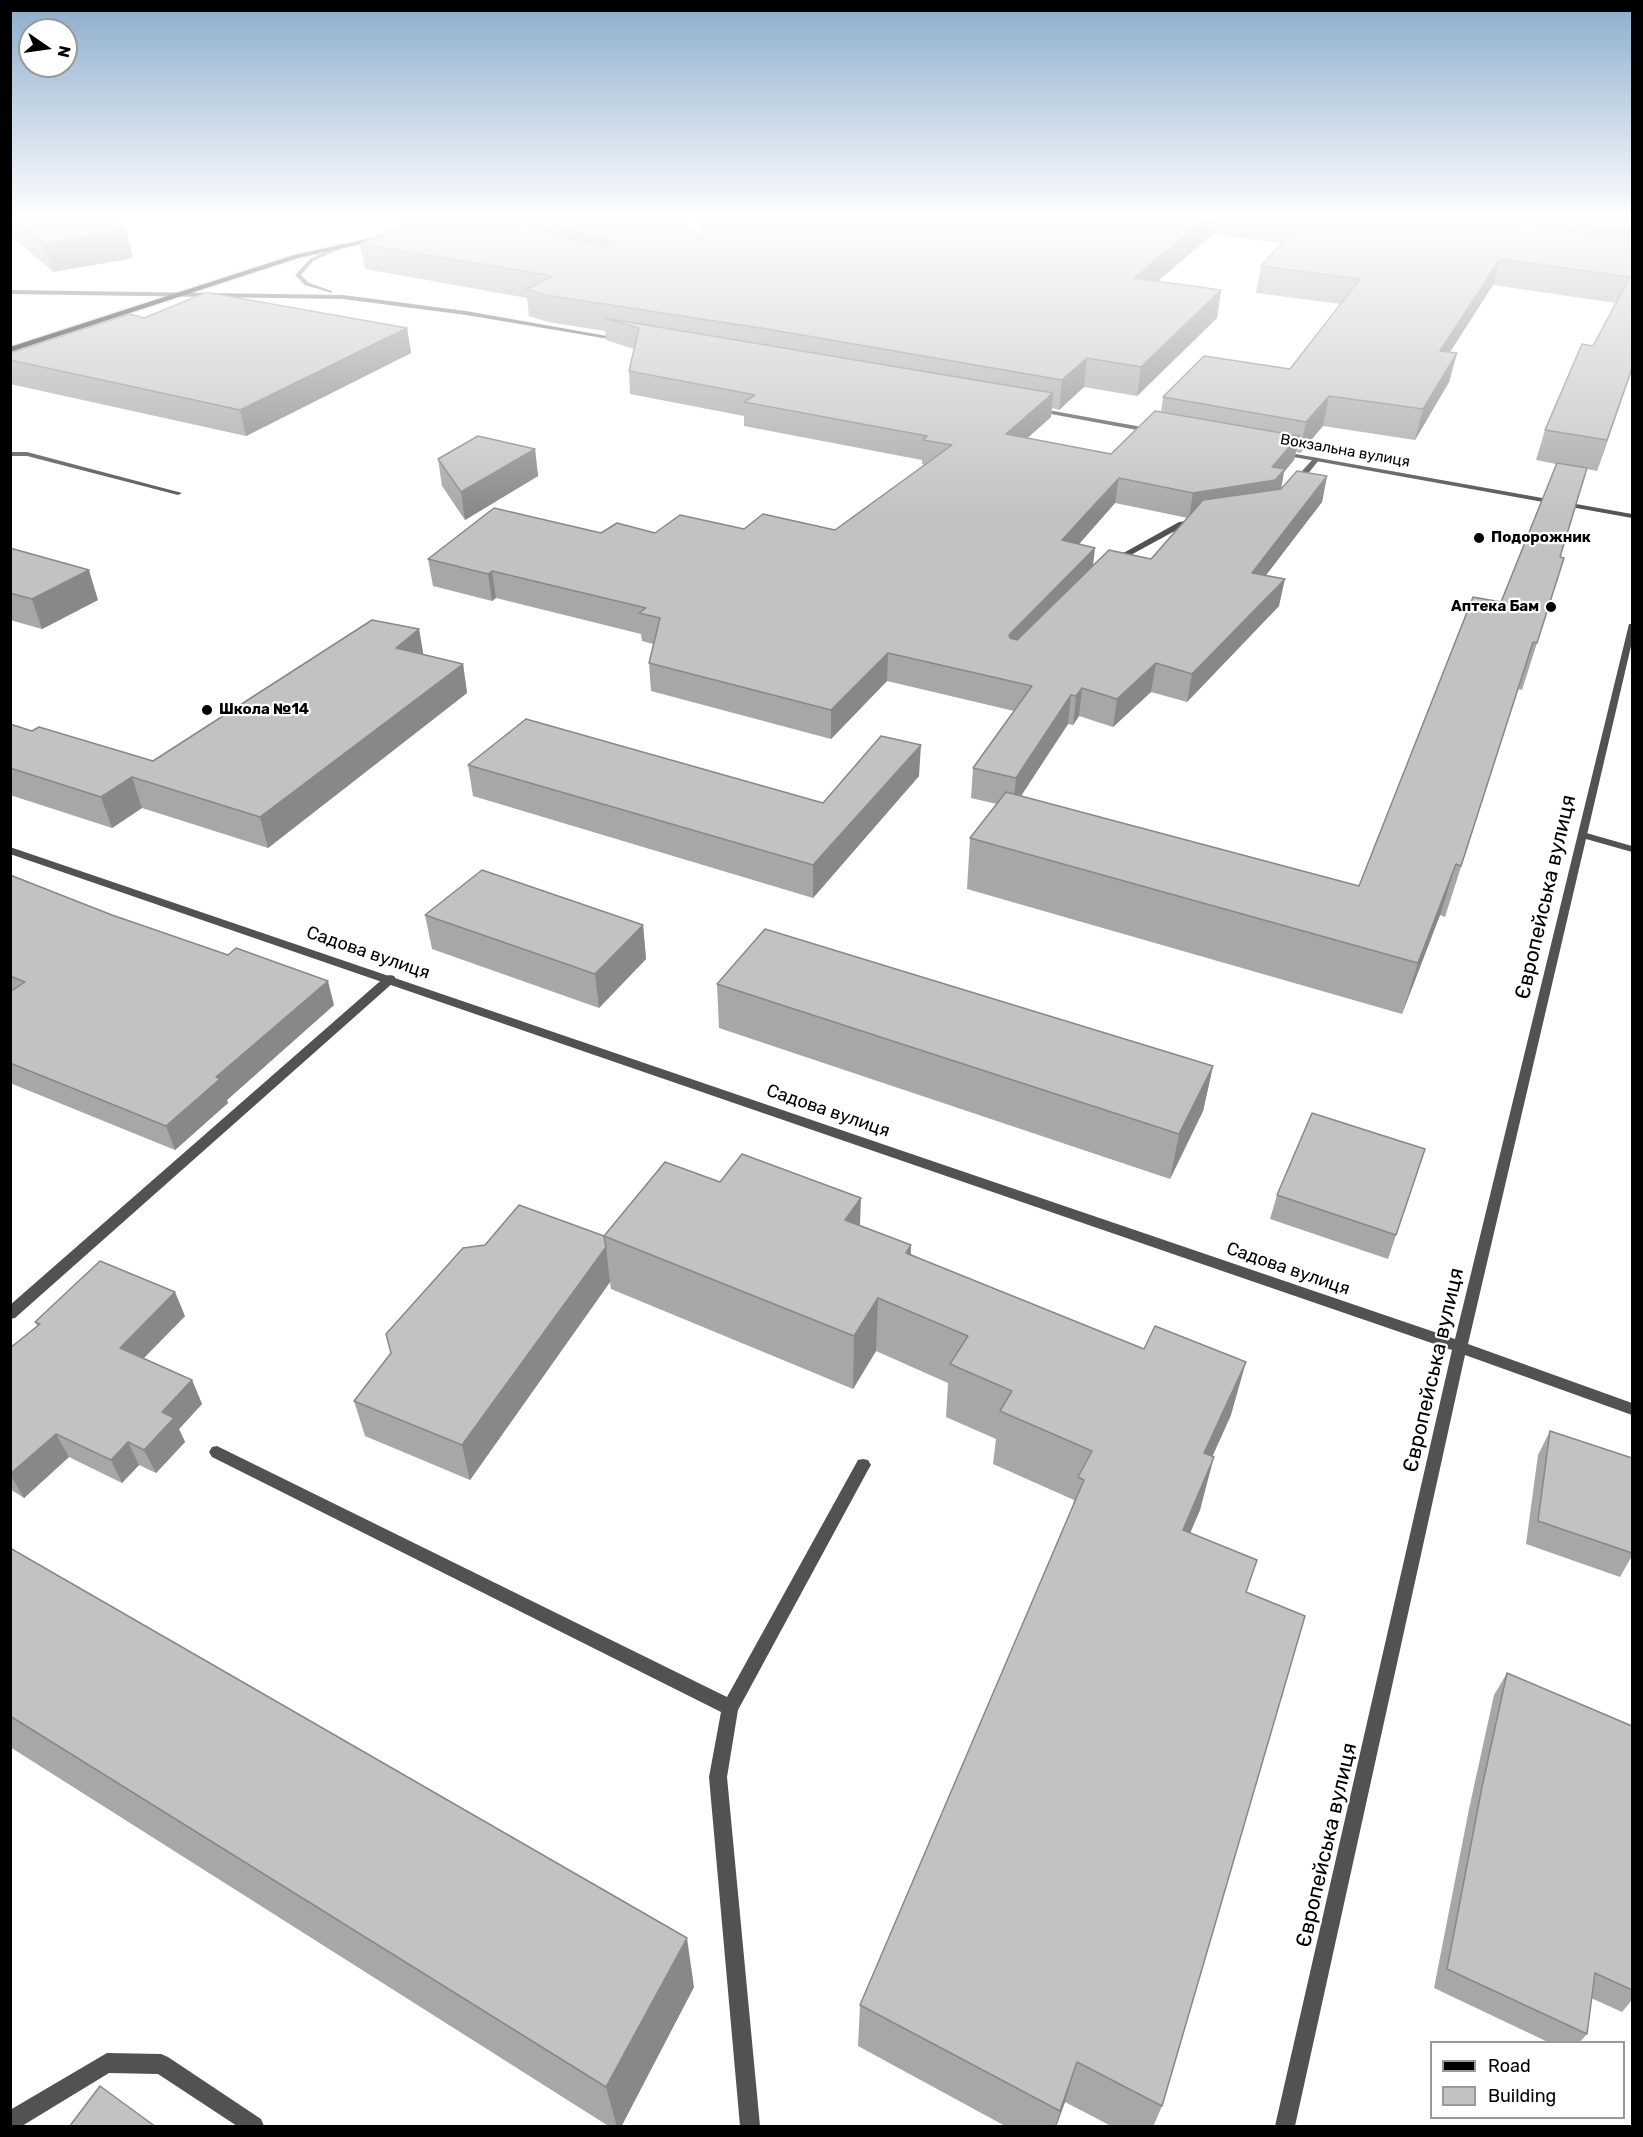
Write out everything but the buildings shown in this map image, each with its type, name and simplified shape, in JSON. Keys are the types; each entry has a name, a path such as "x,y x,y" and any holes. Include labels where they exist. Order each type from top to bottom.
{"main road":[{"path":"10,350 107,318"}],"street":[{"path":"494,318 628,340"},
{"path":"1024,408 1163,433"},
{"name":"Вокзальна вулиця","path":"1268,451 1632,516"},
{"path":"10,454 27,454 178,494"},
{"path":"1287,494 1315,460"},
{"path":"1107,567 1115,559 1182,524 1205,521"},
{"name":"Європейська вулиця","path":"1285,2127 1460,1347 1632,626"},
{"path":"1582,835 1632,849"},
{"name":"Садова вулиця","path":"10,850 1460,1347 1632,1409"},
{"path":"10,1314 390,979"},
{"path":"217,1452 730,1708"},
{"path":"750,2127 718,1777 730,1708 863,1465"},
{"path":"10,2122 106,2063 161,2064 254,2127"}],"place":[{"name":"Подорожник","path":"1479,538"},
{"name":"Аптека Бам","path":"1551,607"},
{"name":"Школа №14","path":"207,710"}]}
